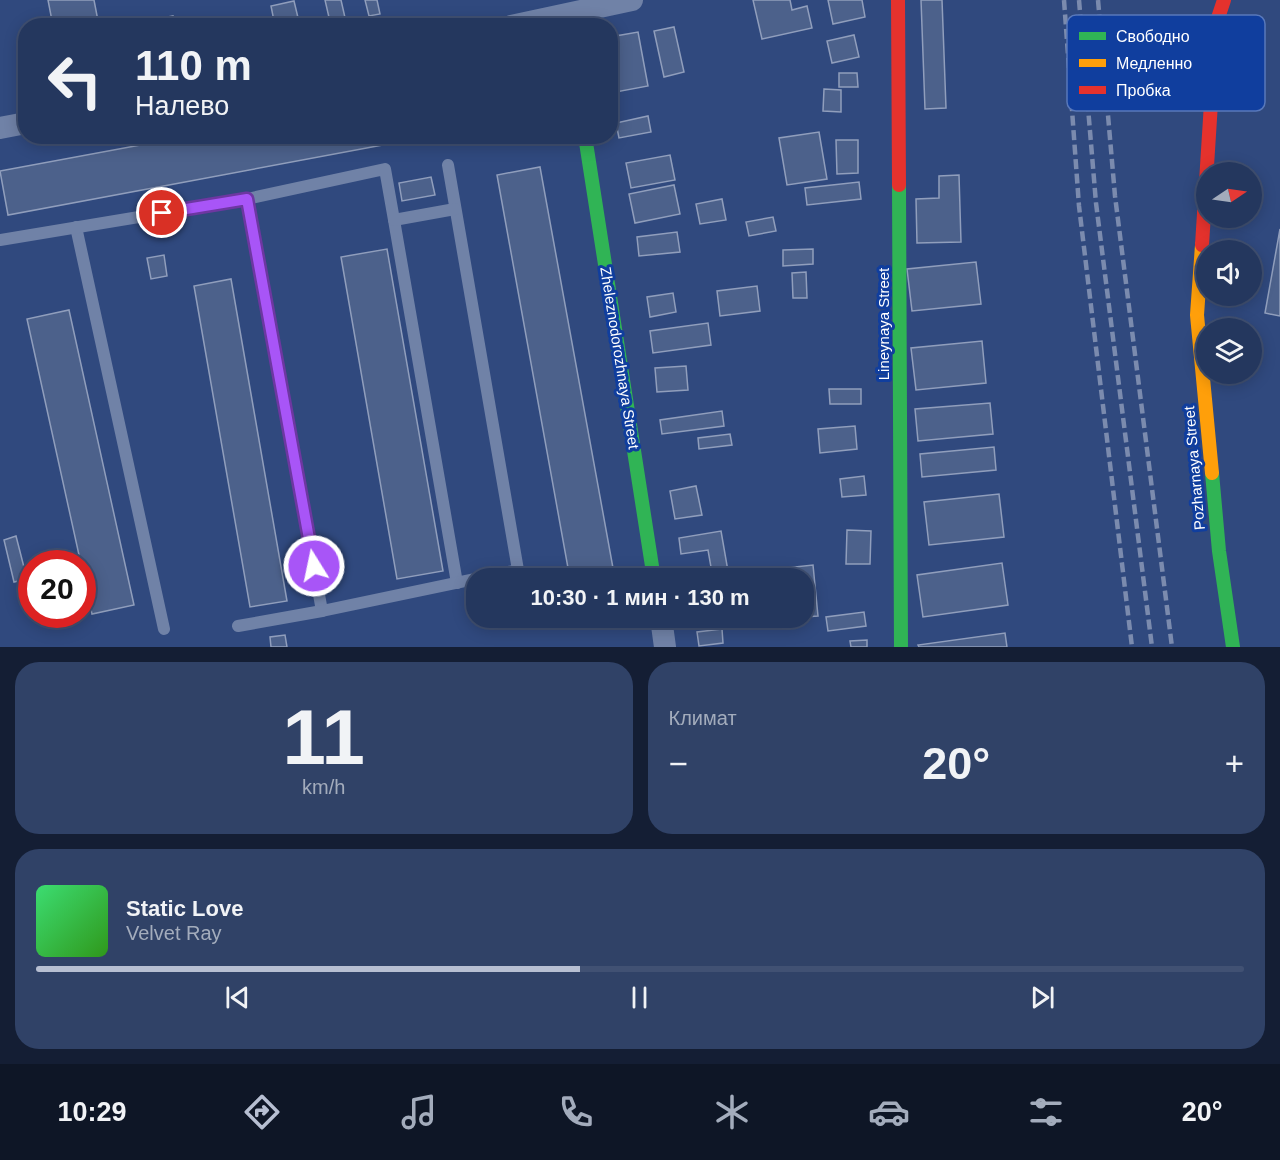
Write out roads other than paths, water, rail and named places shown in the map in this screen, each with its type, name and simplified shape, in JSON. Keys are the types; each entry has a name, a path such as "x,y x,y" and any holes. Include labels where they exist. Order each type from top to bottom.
{"street":[{"path":"545,18 632,0"},
{"name":"Lineynaya Street","path":"898,0 901,647"},
{"name":"Pozharnaya Street","path":"1219,15 1224,0"},
{"name":"Pozharnaya Street","path":"1210,111 1197,315 1219,551 1233,647"},
{"path":"0,128 18,125"},
{"name":"Zheleznodorozhnaya Street","path":"586,144 652,568"},
{"path":"662,628 665,647"}],"lane":[{"path":"448,165 521,568"},
{"path":"0,240 247,199 385,169 457,583"},
{"path":"247,199 322,612"},
{"path":"394,220 455,209"},
{"path":"76,227 164,629"},
{"path":"238,626 322,612 466,582"}],"railway":[{"path":"1064,0 1067,41"},
{"path":"1079,0 1080,15"},
{"path":"1098,0 1099,15"},
{"path":"1072,111 1079,206 1132,647"},
{"path":"1088,111 1096,203 1152,647"},
{"path":"1108,111 1115,196 1172,647"}]}
